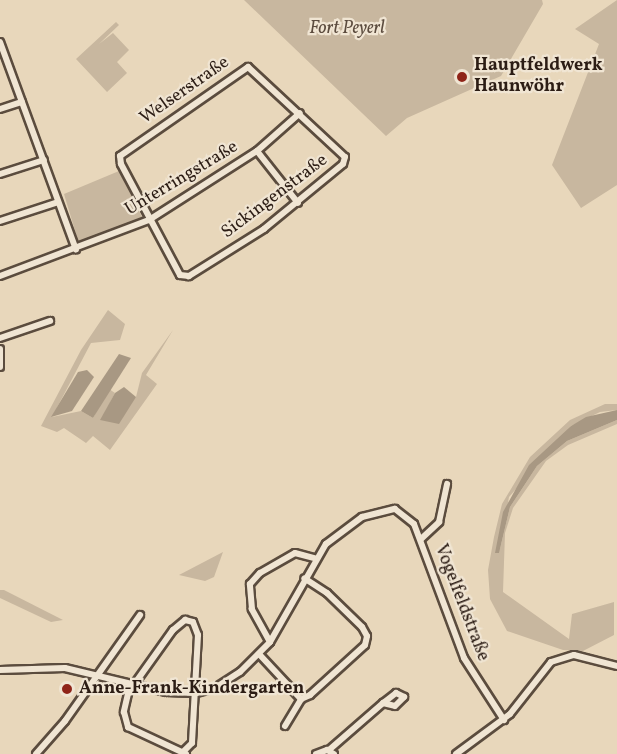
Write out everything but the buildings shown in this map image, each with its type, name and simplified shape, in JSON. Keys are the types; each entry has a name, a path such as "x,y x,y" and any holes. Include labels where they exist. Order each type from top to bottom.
{"street":[{"path":"0,42 75,250"},
{"name":"Welserstraße","path":"149,220 120,164 120,156 127,148 245,67 252,68 345,157"},
{"path":"0,109 22,102"},
{"name":"Unterringstraße","path":"0,276 75,250 149,220 257,151 300,113"},
{"path":"257,151 298,203"},
{"name":"Sickingenstraße","path":"149,220 174,267 180,275 189,276 298,203 343,164 345,157"},
{"path":"0,174 44,160"},
{"path":"0,221 58,202"},
{"path":"0,338 50,321"},
{"path":"0,349 0,367"},
{"path":"421,539 439,522 447,484"},
{"name":"Vogelfeldstraße","path":"314,558 342,529 385,509 405,513 421,539 464,658 504,720"},
{"path":"0,670 53,666 132,686 196,693 222,684 270,642 286,619 314,558 295,553 260,573 250,584 252,609 270,642"},
{"path":"285,726 301,699 310,695 361,650 367,636 340,604 304,578"},
{"path":"36,754 97,676 140,615"},
{"path":"188,620 196,625 198,635 192,743 184,753 128,727 124,712 132,686 163,642 188,620"},
{"path":"259,654 301,699"},
{"path":"456,754 504,720 539,673 557,659 581,656 617,666"},
{"path":"316,754 332,752 384,703"}],"green space":[{"name":"Fort Peyerl","path":"244,0 542,0 543,4 501,76 407,118 386,136"},
{"path":"617,0 617,185 581,208 552,165 599,44 575,29"},
{"path":"116,22 119,25 99,44 113,33 129,50 117,62 127,73 107,92 76,59"},
{"path":"119,171 142,217 79,244 64,194"},
{"path":"108,310 125,324 120,340 91,343 52,417 81,411 93,418 109,389 115,393 101,420 136,397 142,373 173,330 146,375 157,384 110,450 93,436 86,443 64,428 57,432 41,426 81,350"},
{"path":"605,404 617,404 617,410 600,412 571,426 509,497 499,553 510,507 537,466 567,441 617,420 617,424 568,445 546,461 513,508 505,533 503,592 569,639 572,614 614,602 614,635 583,651 563,650 507,631 490,599 488,570 502,504 530,457 570,420"},
{"path":"223,552 214,577 205,581 179,575"},
{"path":"0,590 63,620 51,622 0,598"}],"shaded area":[{"path":"119,354 131,358 93,418 81,411"},
{"path":"87,370 94,377 72,411 51,417 78,372"},
{"path":"124,387 136,397 119,424 100,420 115,393"},
{"path":"617,410 617,420 567,441 537,466 510,507 499,553 495,553 503,512 529,465 571,426 586,417"}],"place":[{"name":"Hauptfeldwerk Haunwöhr","path":"462,77"},
{"name":"Anne-Frank-Kindergarten","path":"67,689"}]}
